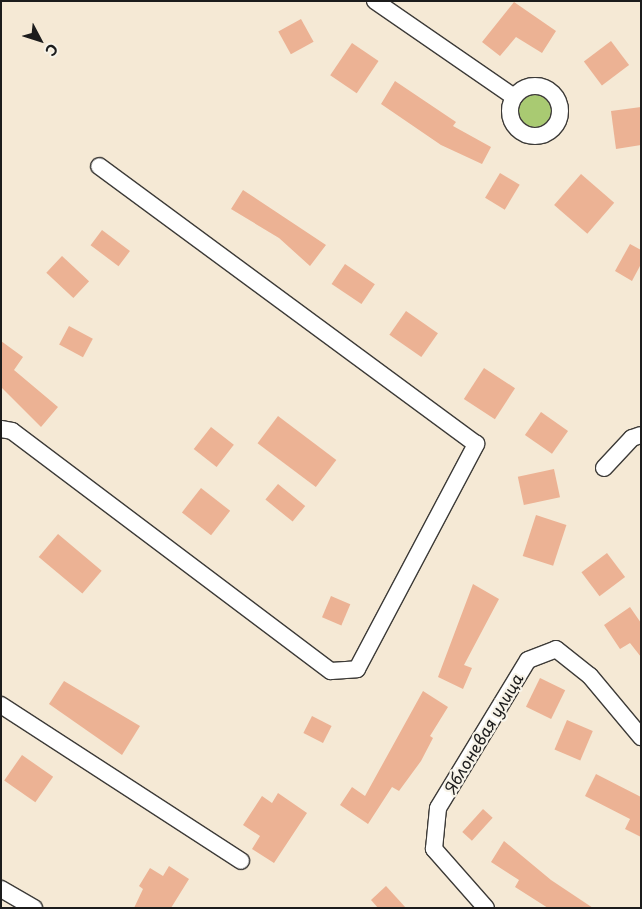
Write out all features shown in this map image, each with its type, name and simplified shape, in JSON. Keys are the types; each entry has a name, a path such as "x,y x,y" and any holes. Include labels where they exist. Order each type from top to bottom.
{"street":[{"path":"375,1 514,97"},
{"path":"1,430 12,431 331,671 357,669 476,444 99,166"},
{"path":"604,468 632,438 641,434"},
{"name":"Яблоневая улица","path":"486,908 434,849 438,808 528,660 556,649 590,676 641,737"},
{"path":"1,705 241,861"},
{"path":"1,889 34,908"}],"green space":[{"path":"535,95 546,100 551,111 546,122 535,127 524,122 519,111 524,100"}],"building":[{"path":"514,2 556,31 542,53 516,37 500,56 482,42"},
{"path":"301,19 314,42 291,54 278,32"},
{"path":"611,41 629,65 602,85 584,61"},
{"path":"352,43 379,61 357,93 330,75"},
{"path":"395,81 456,122 453,126 491,147 482,164 441,145 381,104"},
{"path":"641,107 641,145 616,149 611,111"},
{"path":"500,173 520,185 505,210 485,198"},
{"path":"581,174 614,203 587,234 554,205"},
{"path":"243,190 326,245 310,266 279,238 231,209"},
{"path":"102,230 130,251 119,266 91,245"},
{"path":"630,244 641,250 641,264 632,281 615,271"},
{"path":"62,256 89,281 73,298 46,273"},
{"path":"345,264 375,284 361,304 332,284"},
{"path":"406,311 438,333 421,357 389,335"},
{"path":"69,326 93,339 83,357 59,345"},
{"path":"1,341 23,357 14,370 58,407 41,427 1,387"},
{"path":"484,368 515,388 495,419 464,399"},
{"path":"541,412 568,431 552,454 525,435"},
{"path":"278,416 336,460 316,487 258,443"},
{"path":"211,427 234,445 217,467 194,449"},
{"path":"554,469 560,497 524,505 518,477"},
{"path":"278,484 305,506 293,522 265,500"},
{"path":"201,488 230,511 211,535 182,512"},
{"path":"536,515 566,525 553,566 523,556"},
{"path":"58,534 102,571 82,594 39,557"},
{"path":"607,553 625,577 599,596 581,572"},
{"path":"473,584 499,599 464,665 472,668 463,689 438,677"},
{"path":"331,596 350,604 341,625 322,617"},
{"path":"630,607 641,623 641,657 630,643 620,649 604,625"},
{"path":"540,678 565,690 551,719 526,707"},
{"path":"64,681 140,726 122,755 49,704"},
{"path":"423,691 448,707 430,736 433,738 421,761 399,791 392,787 368,824 340,805 352,787 365,796"},
{"path":"312,716 332,726 323,743 303,733"},
{"path":"567,720 593,731 580,760 554,749"},
{"path":"22,755 53,777 35,802 4,780"},
{"path":"596,774 641,797 641,837 625,829 630,819 585,796"},
{"path":"278,793 307,813 274,863 252,849 260,836 243,825 262,796 272,803"},
{"path":"483,809 493,818 472,841 462,832"},
{"path":"504,841 551,880 593,908 548,908 515,887 519,880 491,862"},
{"path":"169,866 189,879 171,908 134,908 143,889 139,886 150,868 163,876"},
{"path":"386,886 406,908 378,908 371,900"}]}
